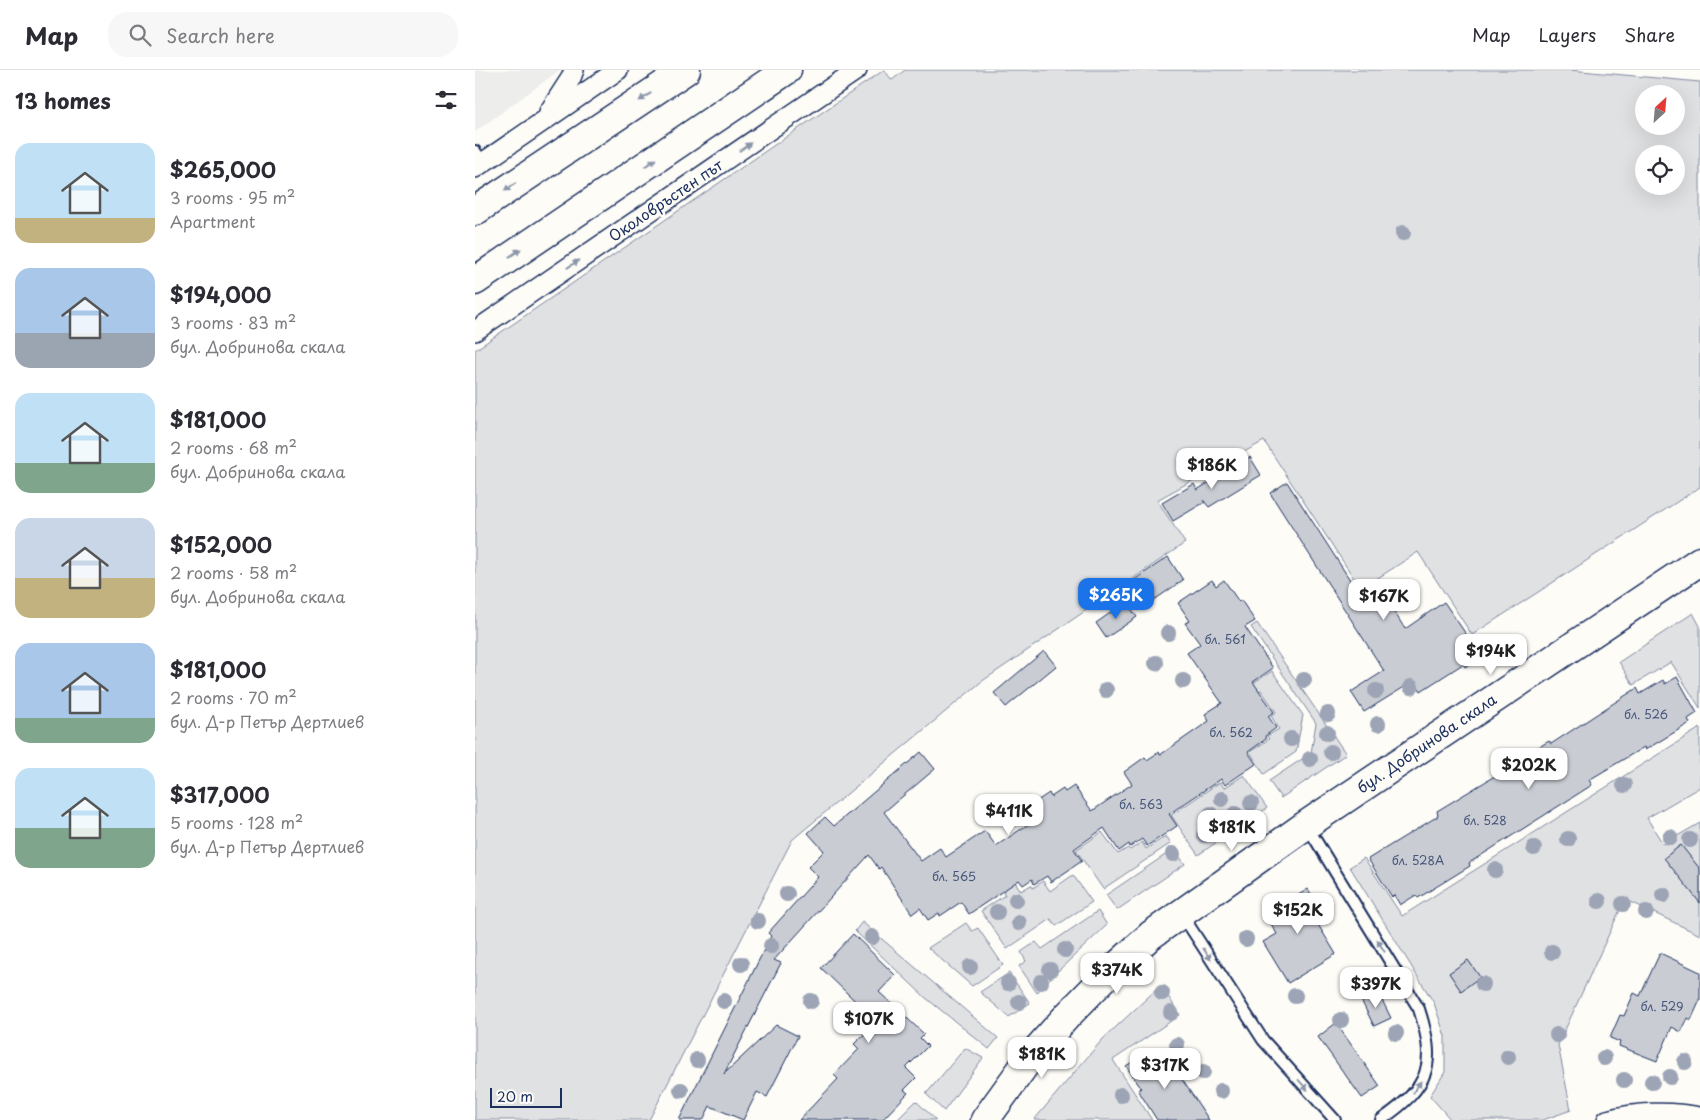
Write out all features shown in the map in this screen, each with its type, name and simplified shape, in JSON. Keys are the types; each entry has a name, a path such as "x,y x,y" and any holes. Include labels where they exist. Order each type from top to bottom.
{"main road":[{"path":"475,211 686,70"},
{"path":"475,281 787,70"},
{"name":"бул. Добринова скала","path":"985,1120 1033,1055 1068,1015 1151,935 1307,825 1700,561"}],"street":[{"path":"544,119 571,78 574,70"},
{"path":"477,161 618,70"},
{"name":"Околовръстен път","path":"475,331 857,70"},
{"path":"1607,1120 1642,1114 1700,1117"}],"lane":[{"path":"1307,825 1419,1009 1429,1038 1429,1067 1411,1096 1381,1120"},
{"path":"1181,913 1263,1040 1335,1120"}],"shaded area":[{"path":"475,70 560,70 475,132"},
{"path":"884,70 892,80 905,70 1570,70 1700,82 1700,487 1472,635 1418,552 1361,589 1264,441 1157,500 1185,543 981,682 792,840 649,1120 475,1120 475,350"},
{"path":"1693,613 1700,626 1700,708 1671,662 1633,685 1619,662"},
{"path":"1257,623 1346,754 1281,798 1269,781 1311,753 1316,723 1251,627"},
{"path":"1272,671 1303,715 1296,752 1264,774 1250,752 1269,739 1267,736 1279,729 1271,716 1276,712 1261,690 1257,691 1252,684"},
{"path":"1700,728 1700,787 1647,818 1663,844 1700,823 1700,935 1625,899 1558,1045 1571,1110 1543,1120 1451,1120 1430,1096 1445,1072 1445,1036 1434,1003 1350,867 1364,858 1402,916"},
{"path":"1244,775 1267,808 1198,855 1171,815 1220,782 1224,788"},
{"path":"1102,832 1118,854 1128,848 1130,850 1142,842 1146,849 1166,836 1171,843 1103,889 1076,850"},
{"path":"1174,849 1185,864 1117,910 1106,895"},
{"path":"1073,875 1092,902 1056,926 1051,919 1007,949 981,911 1005,895 1001,888 1013,879 1021,891 1031,885 1033,888 1043,881 1050,891"},
{"path":"1098,911 1107,925 1043,985 1037,993 1019,966 1026,961 1021,952 1036,942 1042,949"},
{"path":"862,922 998,1038 989,1049 926,998 855,931"},
{"path":"966,923 972,931 978,928 1003,965 972,986 928,948"},
{"path":"1009,973 1030,1003 1009,1017 980,992"},
{"path":"1161,985 1180,1015 1113,1060 1152,1120 1034,1120 1102,1040"},
{"path":"965,1048 983,1058 944,1111 926,1094"},
{"path":"916,1101 936,1120 897,1120"}],"building":[{"path":"1250,457 1261,475 1209,507 1205,502 1173,521 1162,503 1194,484 1197,490"},
{"path":"1287,482 1361,597 1378,586 1405,629 1444,602 1481,656 1465,667 1463,664 1421,691 1414,681 1364,712 1351,692 1384,671 1270,493"},
{"path":"1168,557 1183,580 1147,605 1131,582"},
{"path":"1212,580 1216,586 1224,580 1239,602 1241,600 1255,621 1245,627 1273,668 1253,682 1274,712 1268,716 1276,728 1265,736 1266,739 1248,752 1256,764 1225,785 1221,779 1169,814 1177,826 1147,846 1142,839 1130,847 1129,844 1119,851 1104,828 1074,849 1082,861 1051,882 1047,876 1034,884 1032,879 1023,885 1019,880 969,914 961,902 940,916 939,913 928,920 920,908 912,914 881,867 879,869 869,855 774,960 781,963 724,1074 776,1025 798,1036 767,1097 757,1092 743,1120 710,1106 703,1120 679,1120 771,936 768,933 818,877 808,867 824,851 808,833 825,817 834,826 921,752 935,769 884,812 921,861 940,848 946,857 985,831 996,846 1036,819 1028,807 1049,793 1051,797 1063,789 1065,792 1074,786 1092,811 1132,784 1124,772 1145,757 1147,760 1159,752 1160,755 1209,721 1205,714 1222,703 1187,653 1200,644 1185,623 1190,621 1178,603"},
{"path":"1126,602 1137,617 1106,638 1096,623"},
{"path":"1044,651 1056,666 1006,707 994,693"},
{"path":"1677,677 1697,713 1688,719 1690,723 1645,750 1644,747 1589,780 1592,785 1469,863 1470,866 1418,898 1416,895 1400,905 1394,895 1392,897 1368,859 1438,816 1437,811 1498,774 1497,772 1549,741 1551,744 1637,688 1640,694 1663,680 1665,684"},
{"path":"1681,845 1700,869 1700,903 1664,858"},
{"path":"1308,889 1313,897 1318,894 1331,915 1317,923 1336,954 1288,983 1263,942 1277,934 1263,910 1286,896 1289,901"},
{"path":"853,934 895,975 879,992 924,1034 920,1038 928,1046 906,1068 916,1078 904,1090 908,1093 882,1120 799,1120 838,1079 834,1075 859,1049 854,1044 877,1022 821,968"},
{"path":"1660,953 1700,972 1700,1000 1691,1020 1688,1018 1681,1032 1672,1027 1657,1061 1619,1046 1620,1042 1610,1038 1620,1015 1624,1016 1634,993 1640,996"},
{"path":"1468,960 1480,977 1461,991 1449,973"},
{"path":"1378,992 1391,1018 1374,1026 1361,1000"},
{"path":"1336,1023 1380,1086 1362,1098 1318,1037"},
{"path":"1158,1050 1170,1068 1173,1066 1209,1120 1157,1120 1138,1090 1141,1088 1126,1066 1145,1054 1148,1057"}]}
